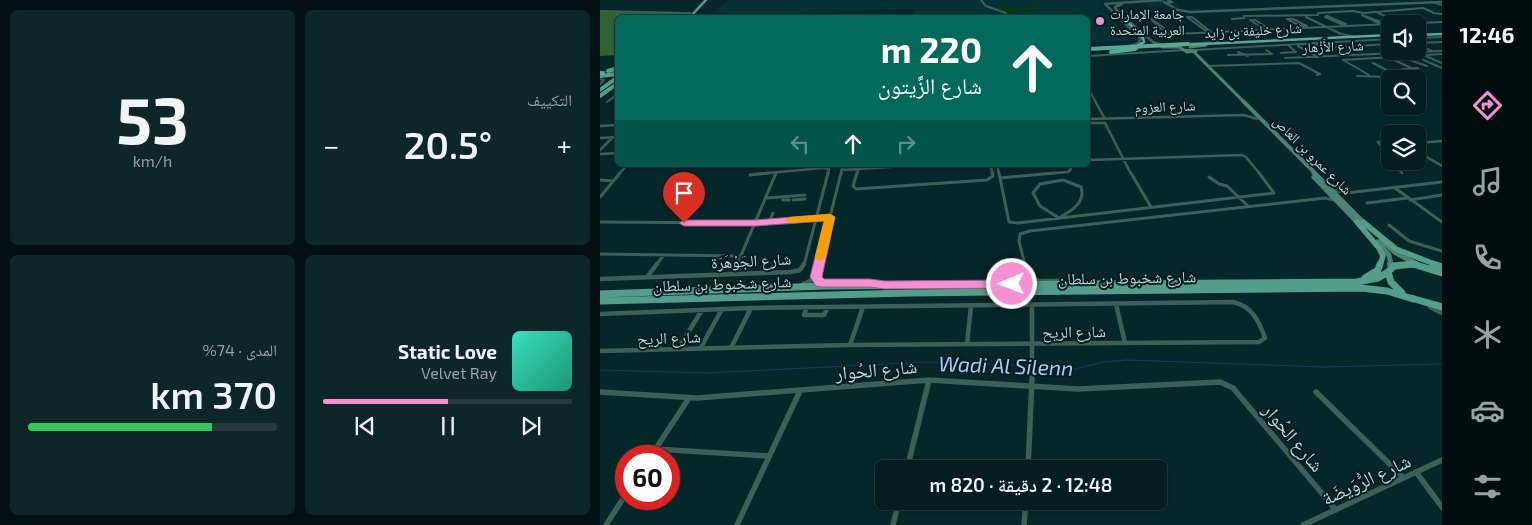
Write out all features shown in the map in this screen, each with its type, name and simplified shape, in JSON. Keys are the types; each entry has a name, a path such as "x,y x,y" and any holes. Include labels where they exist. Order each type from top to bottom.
{"highway":[{"path":"1090,51 1111,52 1138,48 1144,42 1117,15"},
{"path":"1426,35 1442,34"},
{"name":"شارع خليفة بن زايد","path":"1090,51 1332,37 1381,37"},
{"name":"شارع خليفة بن زايد","path":"1090,51 1381,37"}],"main road":[{"path":"690,15 704,0"},
{"path":"690,15 704,0"},
{"path":"1162,46 1180,47 1190,51 1190,47 1206,45"},
{"name":"شارع عمرو بن العاص","path":"1190,51 1206,66 1212,68 1331,192"},
{"name":"شارع عمرو بن العاص","path":"1190,51 1360,222 1386,251 1390,258 1389,270"},
{"path":"601,75 608,71 615,75"},
{"path":"601,75 615,76"},
{"path":"601,87 615,77"},
{"path":"600,96 611,88 615,80"},
{"path":"1360,222 1396,249 1417,259 1442,267"},
{"path":"1308,281 1359,279 1371,276 1378,270 1383,260 1382,253 1360,222"},
{"name":"شارع عمرو بن العاص","path":"1360,222 1393,251 1425,266"},
{"name":"شارع شخبوط بن سلطان","path":"600,294 728,288 885,285 1364,281 1378,278 1389,270 1405,264 1425,266"},
{"path":"1425,266 1442,272"},
{"path":"1389,270 1390,282 1396,288 1413,299 1442,307"},
{"name":"شارع شخبوط بن سلطان","path":"600,301 991,292 1361,288 1387,291 1413,299"}],"street":[{"path":"981,0 986,6 1006,13 1007,15"},
{"path":"1168,0 1179,9 1191,11 1442,1"},
{"path":"1162,46 1152,41 1101,4 1148,1 1172,2"},
{"path":"1141,3 1148,1"},
{"path":"1117,15 1115,8 1118,5 1162,1 1178,10 1190,12 1442,1"},
{"path":"1117,15 1105,4 1126,2"},
{"path":"1433,2 1442,5"},
{"path":"1232,19 1244,18 1244,16 1279,14 1304,16 1319,15 1318,13 1352,11 1376,13 1422,8 1442,15"},
{"path":"600,12 692,12"},
{"path":"1376,13 1381,15"},
{"path":"1399,14 1404,14"},
{"path":"1381,22 1362,15 1381,22"},
{"path":"1304,16 1341,34 1357,36"},
{"path":"1186,17 1192,17 1210,30 1210,32 1186,17"},
{"path":"1345,25 1337,20 1325,17 1332,20 1345,25 1348,26"},
{"path":"1287,18 1298,22 1306,27 1293,22 1287,18"},
{"path":"1369,18 1374,18"},
{"path":"1148,19 1154,19 1170,32 1169,34 1148,19"},
{"path":"1249,20 1255,20 1267,29 1255,24 1249,20"},
{"path":"1332,20 1337,20"},
{"path":"1293,22 1298,22"},
{"path":"1426,23 1442,22"},
{"path":"1255,24 1260,23"},
{"path":"1195,24 1201,24"},
{"path":"1153,35 1381,24"},
{"path":"1156,26 1162,25"},
{"path":"1332,37 1342,36 1341,34"},
{"path":"1090,51 1136,44 1142,38 1145,42 1152,41"},
{"path":"1090,51 1190,51 1298,46 1381,38"},
{"path":"1359,41 1370,45"},
{"path":"1122,46 1231,42"},
{"path":"1426,43 1442,42"},
{"path":"1312,44 1325,48 1381,44"},
{"path":"1281,53 1296,51 1288,46"},
{"path":"1298,46 1318,57"},
{"path":"1426,48 1433,51"},
{"path":"1234,49 1244,56"},
{"path":"1228,55 1272,54 1266,50"},
{"name":"شارع الأَزْهار","path":"1426,51 1442,53"},
{"path":"1238,52 1248,56"},
{"path":"1289,52 1298,57"},
{"path":"1426,55 1442,53"},
{"name":"شارع الأَزْهار","path":"1285,58 1381,54"},
{"path":"1426,55 1441,61"},
{"path":"1434,55 1441,61"},
{"path":"1337,56 1371,77"},
{"path":"1343,60 1381,57"},
{"path":"1394,60 1411,68"},
{"path":"1411,60 1427,66"},
{"path":"1424,60 1442,68"},
{"path":"1432,62 1441,61"},
{"path":"1212,68 1297,62 1305,64 1320,74 1317,75"},
{"path":"1373,63 1386,70"},
{"path":"1403,69 1418,68"},
{"path":"601,75 604,80 601,87"},
{"path":"1357,76 1381,77"},
{"path":"1090,93 1104,119"},
{"path":"608,102 615,97"},
{"path":"1244,115 1248,113 1248,110"},
{"name":"شارع العزوم","path":"1090,119 1244,115 1257,119"},
{"path":"1090,123 1105,124 1122,159 1151,207"},
{"path":"600,126 615,125"},
{"path":"600,138 613,137"},
{"path":"600,150 613,137"},
{"path":"1426,142 1442,141"},
{"path":"600,154 615,153"},
{"path":"997,167 1009,222 1238,198 1272,194 1274,191 1246,157 1242,155 1090,160"},
{"path":"1426,157 1442,166"},
{"path":"600,197 625,167"},
{"path":"842,167 816,277 818,282 822,284 870,283 885,285"},
{"path":"859,167 853,186 858,189 987,180 993,176 991,167"},
{"path":"841,170 897,167"},
{"path":"1070,167 1068,172 1070,182"},
{"name":"شارع الجَوْهَرَة","path":"600,279 791,272 800,270 803,266 829,171 828,168 823,168 776,172"},
{"path":"733,274 767,198 776,172 750,175"},
{"path":"1000,178 1068,172"},
{"path":"1041,174 1046,182"},
{"path":"1210,177 1218,184 1228,186 1248,206"},
{"path":"600,180 614,181"},
{"path":"1063,180 1081,187 1083,196 1080,203 1060,218 1048,212 1036,201 1033,193 1034,189 1046,182 1063,180"},
{"path":"1325,198 1331,192 1346,193 1442,182"},
{"path":"1394,188 1442,221"},
{"path":"1123,283 1111,280 1039,281 1030,278 1026,274 1018,238 1024,232 1325,198 1339,200 1346,193"},
{"path":"1367,203 1442,196"},
{"path":"783,197 783,200 802,197"},
{"path":"767,198 802,197"},
{"path":"769,222 773,213"},
{"path":"600,222 756,223 830,217"},
{"path":"1389,225 1409,241 1442,251"},
{"path":"600,254 740,256"},
{"path":"647,277 664,255"},
{"path":"979,284 1018,280 1026,274"},
{"path":"728,288 805,284 816,277"},
{"path":"991,292 1002,299"},
{"path":"1002,299 1012,292"},
{"path":"1002,299 1002,305"},
{"name":"شارع الريح","path":"600,314 750,308 1237,302 1251,310 1265,338 1259,342 850,345 600,351"},
{"path":"1421,302 1442,313"},
{"path":"1116,304 1125,343"},
{"path":"1028,460 1033,353 1032,305"},
{"path":"967,344 971,306"},
{"path":"807,308 804,315 812,316 824,315 828,307"},
{"path":"850,345 862,307"},
{"path":"731,348 750,308"},
{"path":"700,348 722,309"},
{"path":"678,349 702,310"},
{"path":"909,460 929,380"},
{"name":"شارع الحُوار","path":"600,392 689,398 929,380 1098,389 1225,383 1233,388 1336,510"},
{"path":"737,525 800,391"},
{"path":"1316,392 1403,477"},
{"path":"659,445 689,398"},
{"path":"680,450 770,456"},
{"name":"شارع الرُّوَيضَة","path":"1303,525 1318,522 1336,510 1442,460"},
{"path":"1416,472 1442,507"},
{"path":"606,525 616,510"},
{"path":"893,525 897,510"},
{"path":"1024,525 1025,510"}],"shaded area":[{"name":"جامعة الإمارات العربية المتحدة","path":"728,0 1172,0 1181,6 1151,7 1143,1 1101,3 1106,10 1103,10 1132,41 1090,43 1090,15 914,15 914,9 776,15 710,15"}],"green space":[{"path":"1043,4 1031,11 1032,15 1023,15 1027,14 1022,13 1021,8 1015,9 1019,13 1010,14 1009,12 990,7 1002,5 1015,8"},
{"path":"600,12 689,12 685,15 615,15 615,55 600,56"}],"waterway":[{"name":"Wadi Al Silenn","path":"600,370 707,373 927,362 1032,366 1071,370 1103,362 1127,360 1324,367 1442,364"}],"tunnel":[{"path":"603,73 615,72"}],"slow traffic":[{"path":"790,220 830,217 821,257"}],"place":[{"name":"جامعة الإمارات العربية المتحدة","path":"1100,21"}],"route":[{"path":"684,223 756,223 830,217 816,277 818,282 825,284 1012,284"}]}
